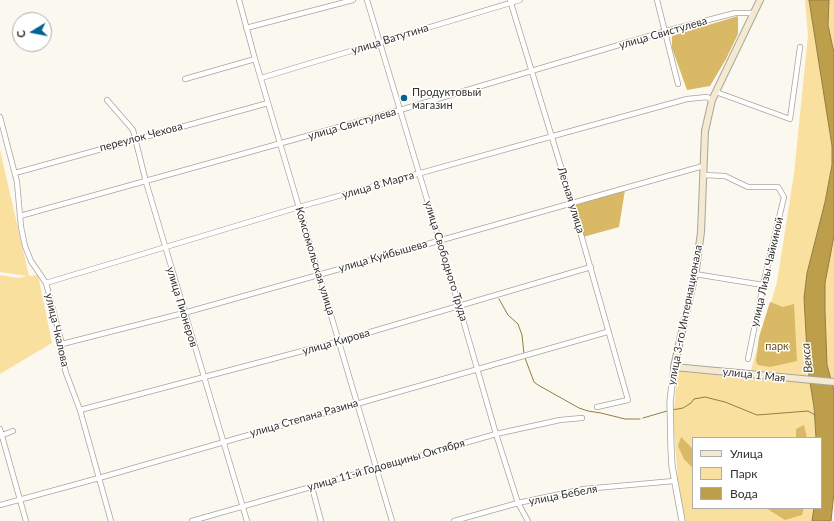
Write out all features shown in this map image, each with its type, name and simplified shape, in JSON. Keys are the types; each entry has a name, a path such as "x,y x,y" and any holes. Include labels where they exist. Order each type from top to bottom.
{"main road":[{"name":"улица 3-го Интернационала","path":"674,367 695,274 701,232 705,130 712,100 760,0"},
{"name":"улица 1 Мая","path":"674,367 834,382"}],"street":[{"name":"Комсомольская улица","path":"239,0 255,59 392,521"},
{"path":"246,28 353,0"},
{"name":"улица Свободного Труда","path":"367,0 460,306 496,434 518,503 528,521"},
{"name":"улица Ватутина","path":"261,78 510,1 520,0"},
{"path":"657,0 666,31 678,84"},
{"name":"Лесная улица","path":"510,1 591,267 607,332 628,400 597,407"},
{"name":"улица Свистулева","path":"20,216 400,110 666,31 735,13 753,13"},
{"path":"716,92 790,119 800,47"},
{"path":"186,80 255,59"},
{"name":"улица 8 Марта","path":"46,283 299,207 552,136 687,99 706,98 712,100"},
{"name":"улица Пионеров","path":"106,100 133,130 165,248 247,521"},
{"name":"переулок Чехова","path":"15,173 268,103"},
{"name":"улица Чкалова","path":"0,117 15,173 21,227 29,256 46,283 62,344 64,365 80,410 111,521"},
{"name":"улица Куйбышева","path":"62,344 184,313 703,166"},
{"name":"улица Лизы Чайкиной","path":"703,175 725,176 748,187 778,187 784,197 763,284 748,359"},
{"name":"улица Кирова","path":"80,410 340,342 591,267"},
{"path":"695,274 763,284"},
{"name":"улица Степана Разина","path":"0,505 607,332"},
{"name":"улица 3-го Интернационала","path":"674,367 670,402 670,419 674,481 682,521"},
{"name":"улица 11-й Годовщины Октября","path":"192,521 496,434 560,420 582,418"},
{"path":"0,429 26,521"},
{"path":"1,436 13,431"},
{"name":"улица Бебеля","path":"454,521 518,503 584,489 674,481"},
{"path":"312,487 322,521"}],"green space":[{"path":"805,0 809,0 832,146 832,165 825,202 807,273 808,370 814,407 816,437 692,437 692,509 814,509 812,521 685,521 678,479 673,420 678,365 751,370 777,282 794,174 808,35"},
{"path":"829,0 834,0 834,53 828,25"},
{"path":"738,16 738,34 726,59 710,86 687,90 672,48 672,36"},
{"path":"0,150 29,276 38,275 52,343 0,374 0,275 19,278 27,276 0,272"},
{"path":"625,190 619,227 583,237 574,205"},
{"path":"834,236 834,390 827,365 825,283"},
{"name":"парк","path":"770,302 783,307 794,304 797,361 770,367 758,365 756,361 759,337"},
{"path":"804,425 807,437 796,437 796,429"},
{"path":"681,437 692,448 692,467 684,459 678,446"},
{"path":"768,509 804,509 802,515 785,520"}],"water":[{"path":"809,0 829,0 828,25 834,53 834,236 825,283 825,311 827,365 834,390 834,492 831,521 812,521 814,509 822,509 822,437 816,437 814,407 808,370 804,298 807,273 825,202 832,165 832,146"}],"waterway":[{"path":"499,299 508,315 518,324 522,335 524,354"},
{"path":"525,358 534,382 579,408 625,419 640,419"},
{"path":"672,410 683,408 694,399 705,397 725,402 757,415 808,411 815,415"},
{"path":"643,418 667,411"}],"place":[{"name":"Продуктовый магазин","path":"404,98"}],"water label":[{"name":"Векса","path":"807,358"}]}
